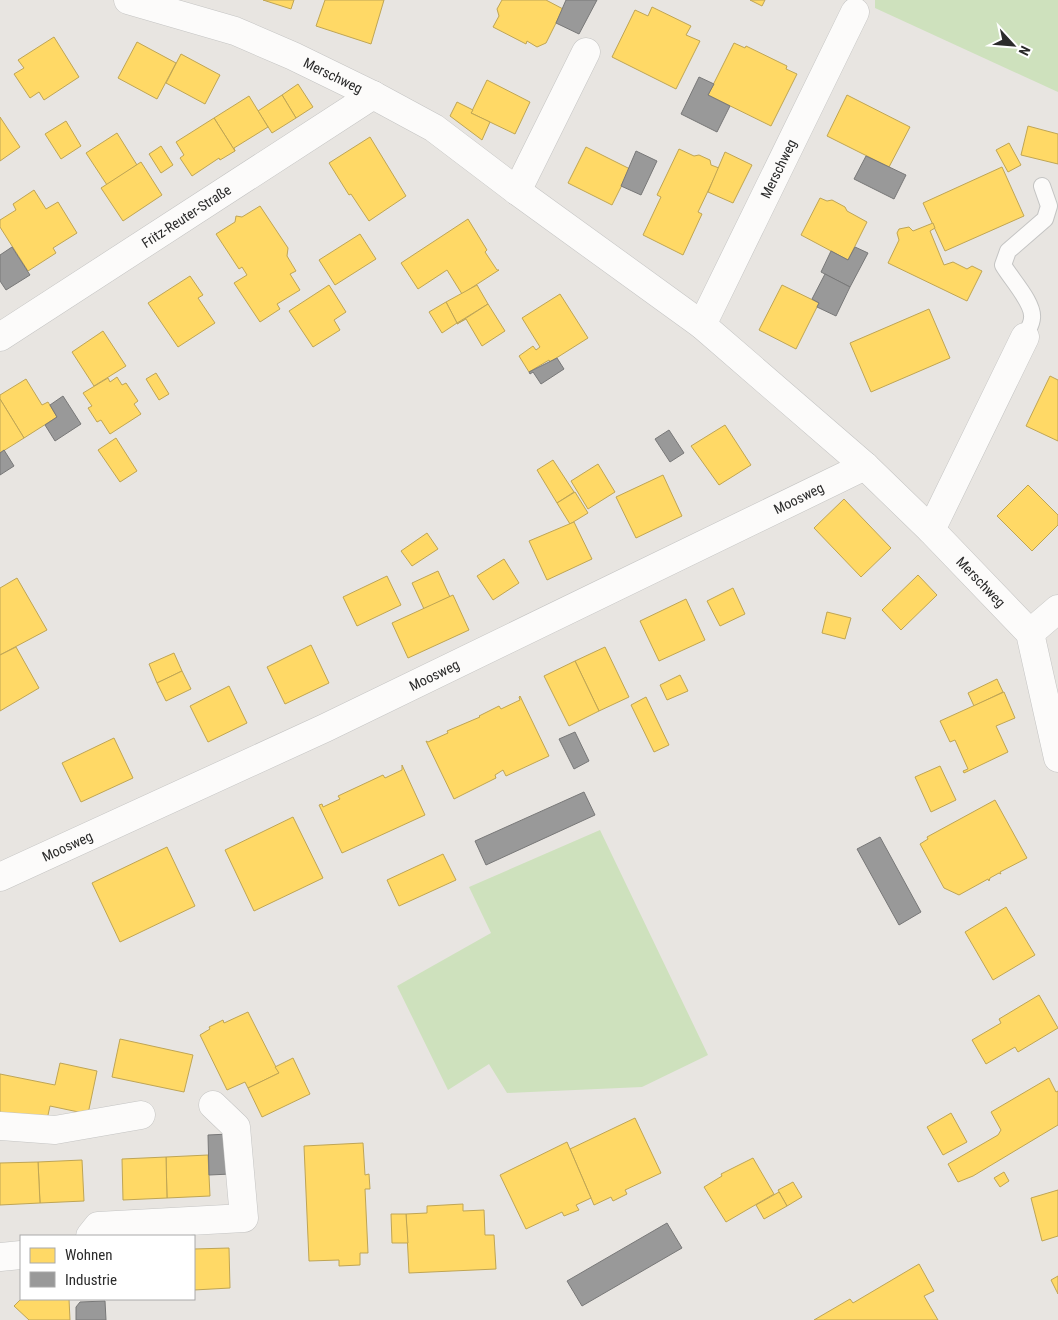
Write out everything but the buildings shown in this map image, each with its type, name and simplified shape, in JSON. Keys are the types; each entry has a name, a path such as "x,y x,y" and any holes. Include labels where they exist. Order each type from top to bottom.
{"street":[{"name":"Merschweg","path":"128,0 235,31 293,56 373,95 434,128 702,326 865,466 931,530 1030,633"},
{"name":"Merschweg","path":"702,326 855,12"},
{"path":"517,191 586,52"},
{"name":"Fritz-Reuter-Straße","path":"0,337 373,95"},
{"path":"931,530 1025,337"},
{"name":"Moosweg","path":"0,877 324,728 865,466"},
{"path":"1058,609 1030,633 1058,758"},
{"path":"91,1235 98,1226 244,1218 236,1127 213,1105"},
{"path":"0,1126 55,1130 141,1115"},
{"path":"0,1257 20,1255"}],"lane":[{"path":"1025,337 1032,318 1030,304 1012,280 1004,265 1008,251 1045,219 1049,206 1042,186"}],"green space":[{"path":"875,0 1058,0 1058,92 875,8"},
{"path":"600,830 708,1055 642,1087 507,1093 489,1064 448,1090 397,986 491,933 469,887"}]}
